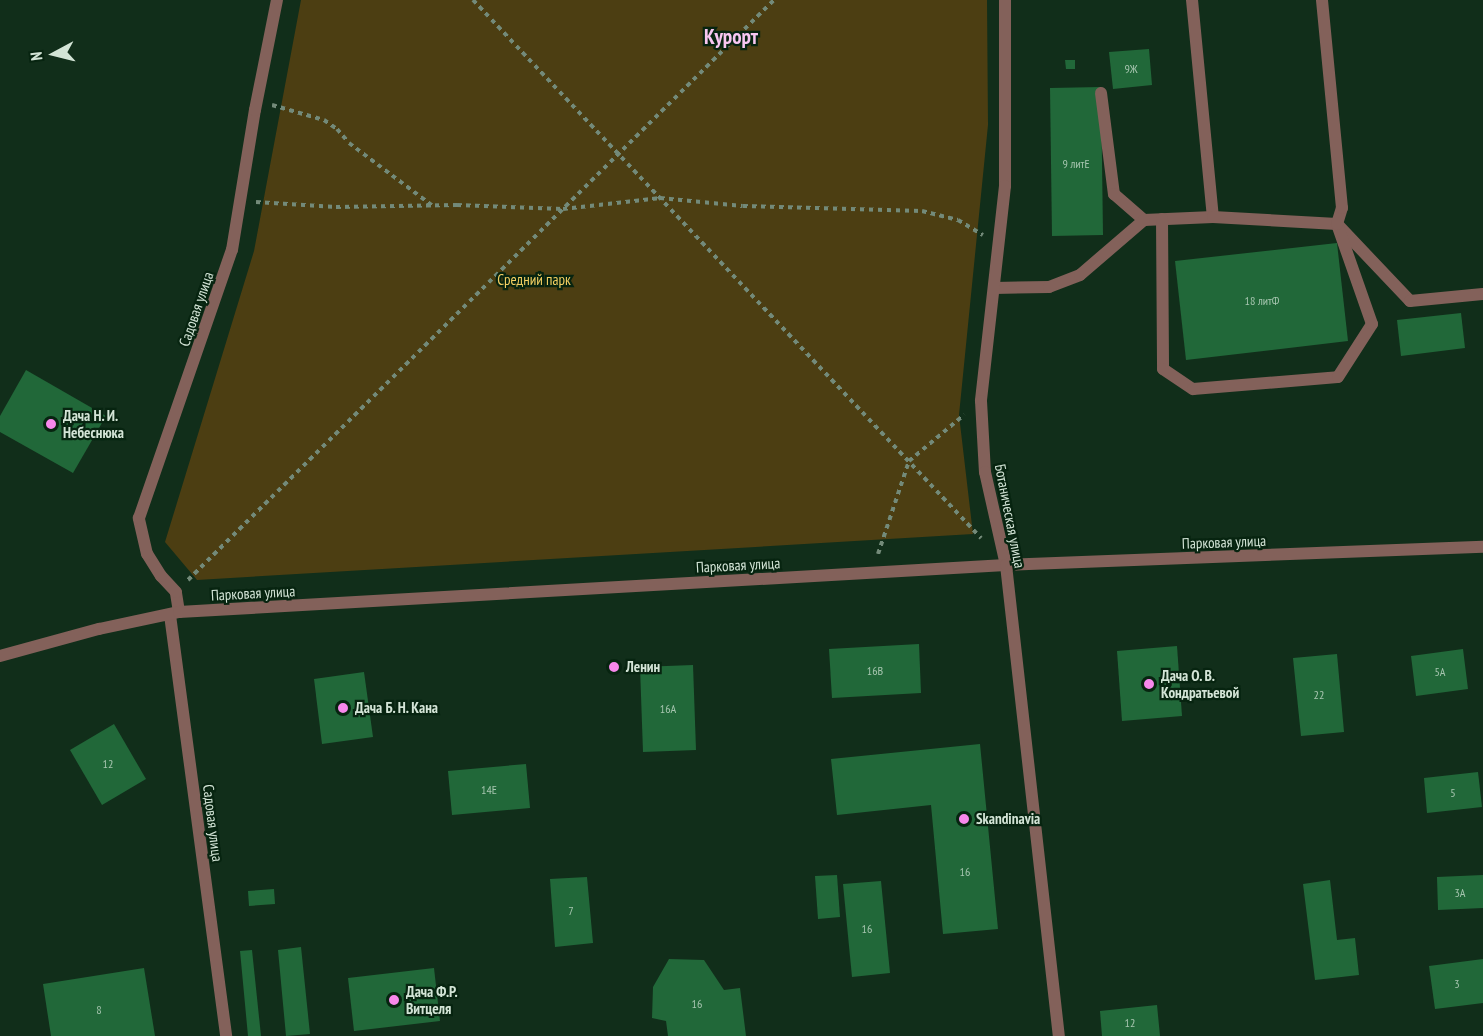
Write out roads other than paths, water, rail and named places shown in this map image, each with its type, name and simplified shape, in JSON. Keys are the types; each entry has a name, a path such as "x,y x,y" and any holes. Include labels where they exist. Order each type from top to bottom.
{"street":[{"name":"Садовая улица","path":"226,1036 175,614 176,592 161,576 147,554 139,518 232,250 257,100 277,0"},
{"name":"Ботаническая улица","path":"1005,0 1005,186 981,401 985,472 1006,565 1059,1036"},
{"path":"1192,0 1213,217"},
{"path":"1162,219 1163,369 1193,389 1338,377 1372,324 1337,224 1342,208 1322,0"},
{"path":"1101,93 1114,194 1144,220"},
{"path":"994,288 1049,287 1080,275 1144,220 1213,217 1337,224 1410,301 1483,294"},
{"name":"Парковая улица","path":"0,656 99,629 175,614 1006,565 1483,547"}],"place":[{"name":"Дача Н. И. Небеснюка","path":"51,424"},
{"name":"Ленин","path":"614,667"},
{"name":"Дача О. В. Кондратьевой","path":"1149,684"},
{"name":"Дача Б. Н. Кана","path":"343,708"},
{"name":"Skandinavia","path":"964,819"},
{"name":"Дача Ф.Р. Витцеля","path":"394,1000"}],"district":[{"name":"Курорт","path":"731,37"}],"park label":[{"name":"Средний парк","path":"534,280"}]}
